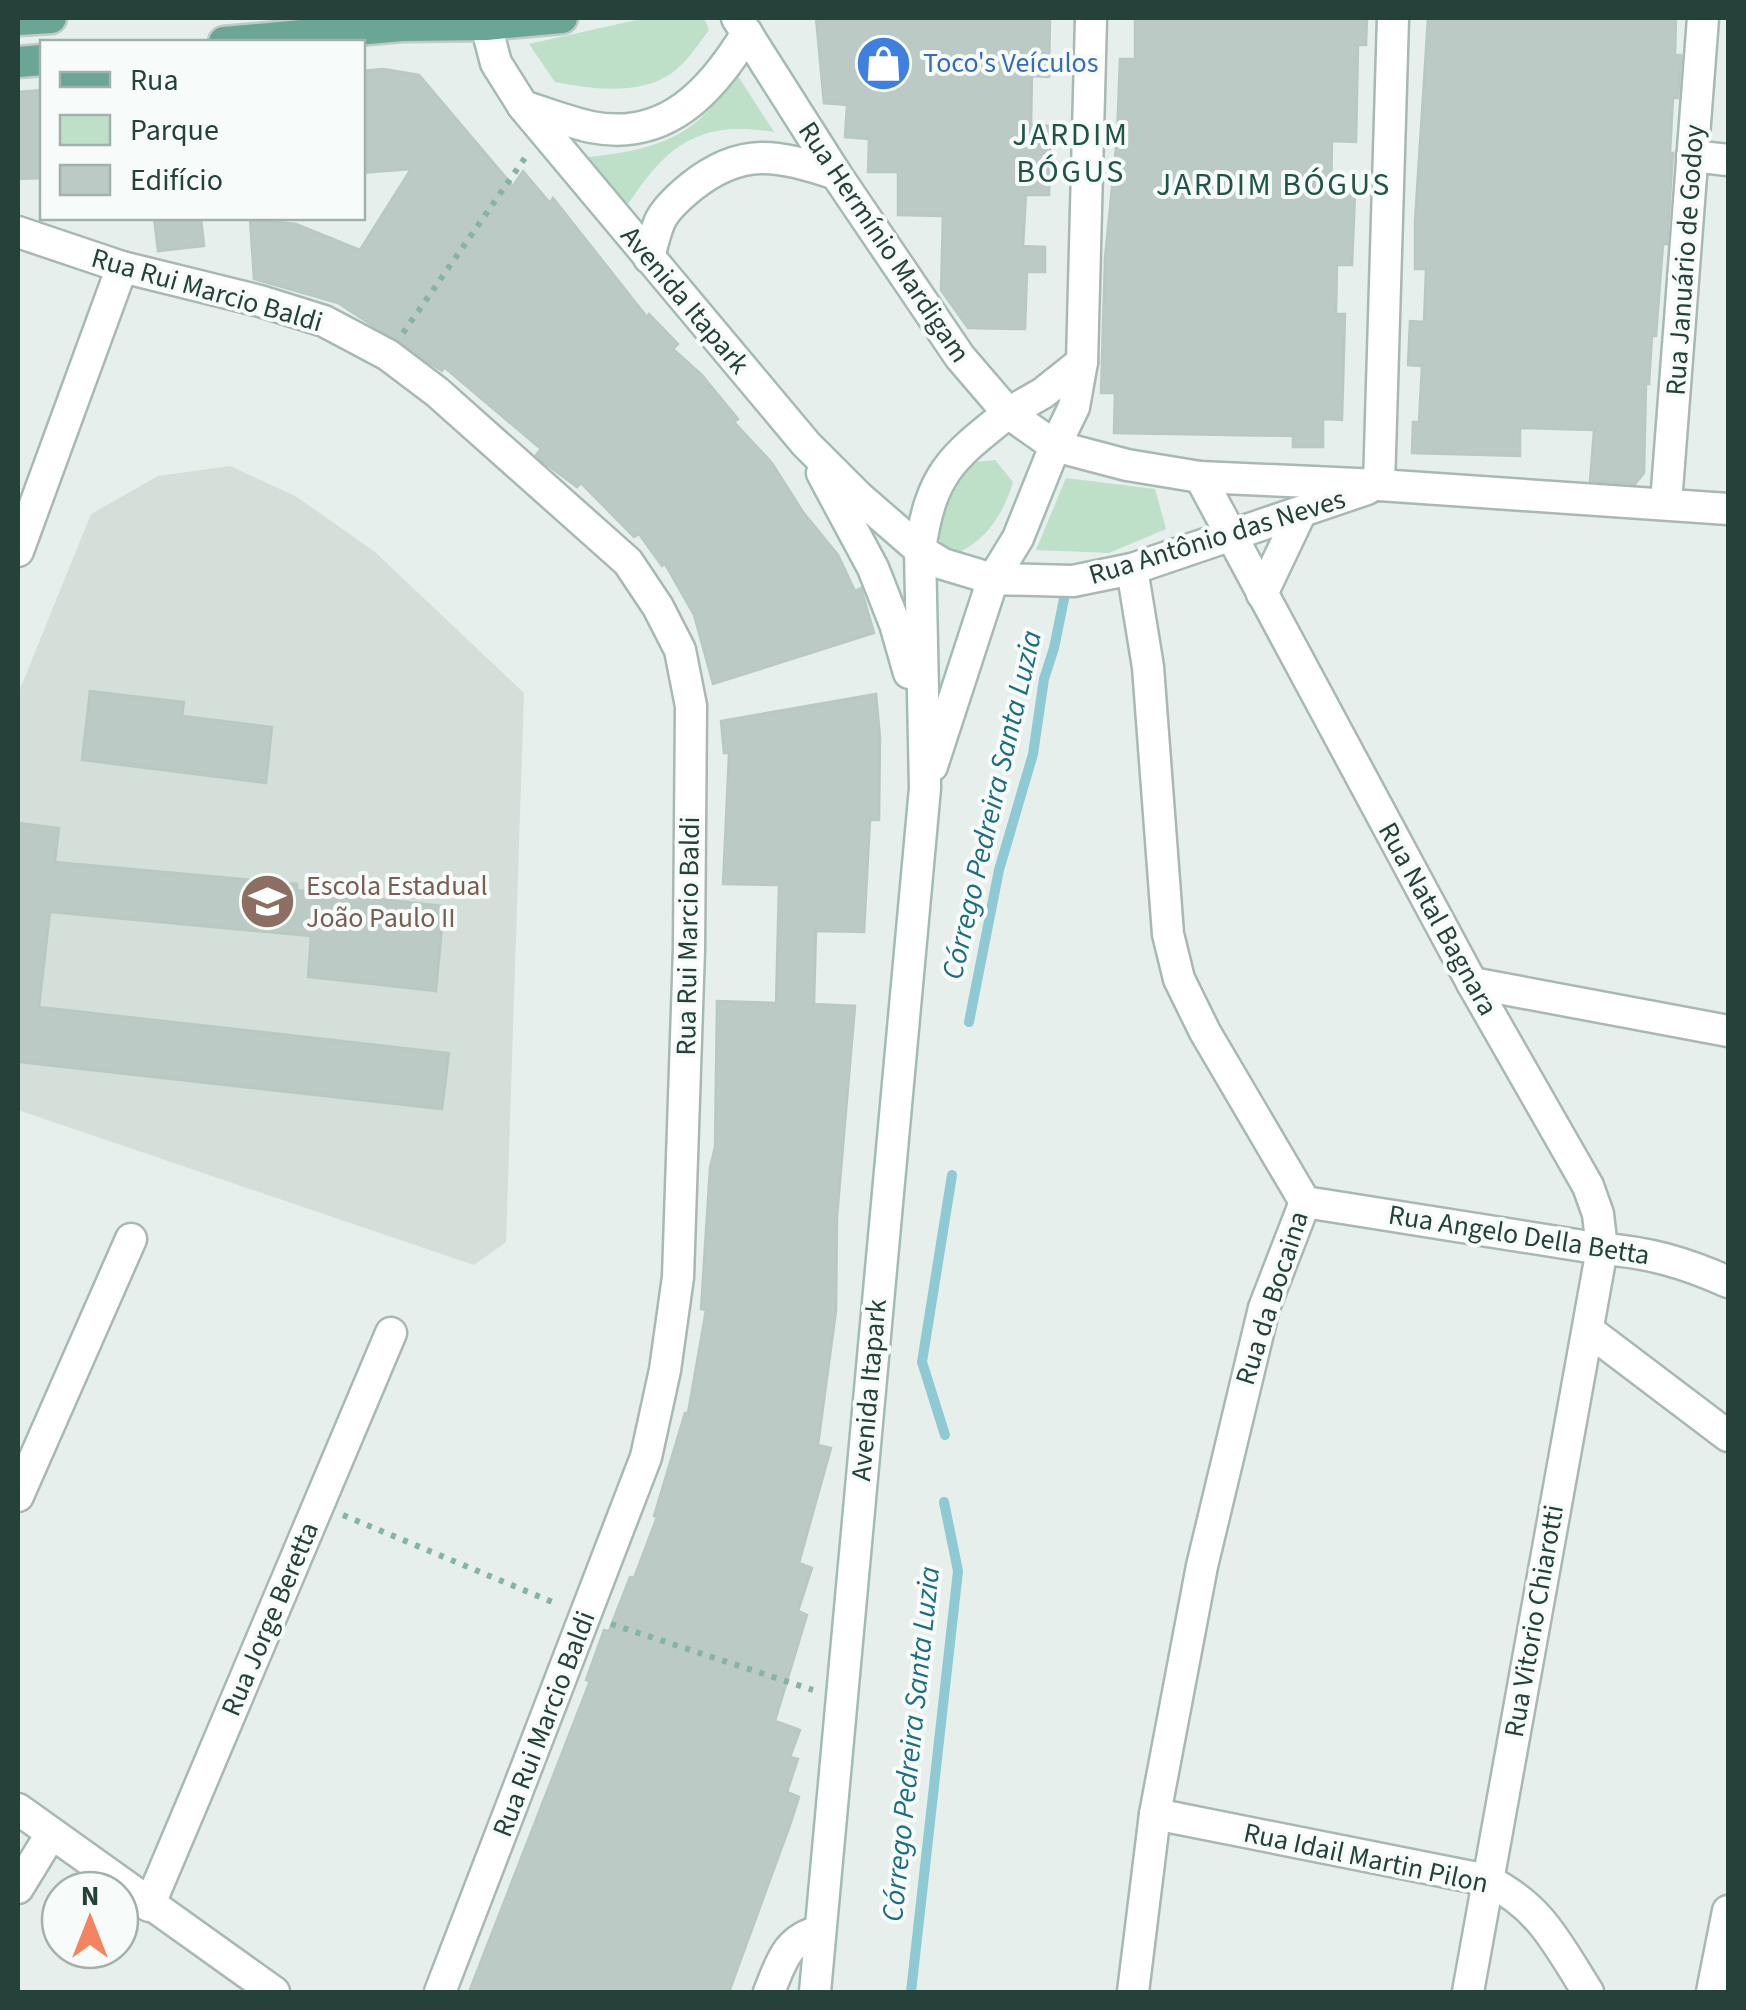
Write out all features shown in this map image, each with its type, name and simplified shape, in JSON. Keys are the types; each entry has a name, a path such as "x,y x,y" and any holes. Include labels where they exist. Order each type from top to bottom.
{"main road":[{"path":"18,20 51,18"},
{"path":"246,40 402,26 562,18"}],"street":[{"name":"Avenida Itapark","path":"925,788 993,579 1018,538 1074,407 1082,362 1091,18"},
{"path":"1380,484 1393,18"},
{"name":"Rua Januário de Godoy","path":"1666,503 1703,18"},
{"name":"Avenida Itapark","path":"487,21 496,63 523,106 806,444 920,550 968,574 993,579"},
{"path":"523,106 593,127 632,129 672,116 702,95 725,69 742,25"},
{"name":"Rua Hermínio Mardigam","path":"742,25 960,358 1008,413 1055,446"},
{"path":"1692,156 1728,160"},
{"path":"649,258 660,219 711,171 748,157 789,159 836,174"},
{"name":"Rua Rui Marcio Baldi","path":"18,232 122,267 260,300 324,321 388,355 438,392 628,562 680,650 691,706 689,949 678,1277 665,1370 646,1457 440,1992"},
{"path":"18,551 122,267"},
{"name":"Avenida Itapark","path":"815,1992 925,788 920,550 925,516 936,483 958,452 1082,362"},
{"path":"806,444 874,568 895,624 922,721"},
{"name":"Rua Antônio das Neves","path":"1055,446 1127,465 1200,477 1380,484 1728,509"},
{"name":"Rua Natal Bagnara","path":"1200,477 1472,983 1588,1186 1598,1214 1602,1249"},
{"name":"Rua Antônio das Neves","path":"993,579 1073,581 1132,569 1380,484"},
{"path":"1262,594 1300,514"},
{"name":"Rua da Bocaina","path":"1132,569 1148,668 1168,934 1179,978 1204,1032 1305,1202 1264,1308 1202,1566 1154,1814 1133,1992"},
{"path":"1472,983 1728,1031"},
{"name":"Rua Angelo Della Betta","path":"1305,1202 1635,1251 1681,1261 1728,1282"},
{"path":"18,1496 131,1239"},
{"name":"Rua Vitorio Chiarotti","path":"1468,1992 1602,1249"},
{"path":"1588,1330 1728,1436"},
{"name":"Rua Jorge Beretta","path":"149,1906 391,1333"},
{"path":"18,1809 274,1992"},
{"name":"Rua Idail Martin Pilon","path":"1154,1814 1487,1880 1515,1894 1534,1912 1588,1992"},
{"path":"18,1888 51,1834"},
{"path":"1712,1992 1728,1911"},
{"path":"769,1992 792,1944 804,1935 820,1931"}],"path":[{"path":"388,355 544,131"},
{"path":"318,1505 586,1616 840,1699"}],"shaded area":[{"name":"Escola Estadual João Paulo II","path":"230,466 297,497 375,552 524,693 506,1242 474,1265 18,1110 18,694 91,514 158,476"}],"green space":[{"path":"645,18 704,18 709,30 677,69 645,85 599,88 555,82 529,44"},
{"path":"736,73 774,132 723,130 684,143 653,171 623,212 580,158 630,151 671,138 705,114"},
{"path":"995,460 1013,482 1005,504 986,533 968,547 958,553 943,547 935,530 941,489 965,463"},
{"path":"1066,478 1155,489 1166,529 1109,553 1036,550"}],"building":[{"path":"816,18 1050,18 1049,77 1032,76 1031,125 1051,126 1049,195 1026,195 1023,246 1045,247 1045,272 1027,272 1025,329 968,328 941,290 943,216 898,215 898,172 868,172 869,139 845,137 847,105 824,103"},
{"path":"1135,18 1367,18 1366,45 1358,45 1356,142 1332,141 1331,194 1355,195 1352,265 1337,265 1336,314 1345,314 1342,420 1323,419 1323,447 1293,447 1293,436 1114,433 1115,393 1101,393 1105,258 1120,59 1135,59"},
{"path":"1428,18 1676,18 1675,55 1681,55 1681,59 1678,98 1673,98 1667,244 1663,244 1656,336 1652,336 1649,384 1646,383 1644,473 1635,484 1590,481 1594,430 1520,428 1520,456 1412,453 1413,422 1419,422 1422,366 1408,365 1410,321 1424,322 1426,269 1415,269 1415,221"},
{"path":"383,69 419,75 513,186 523,171 550,203 553,198 647,317 649,314 678,344 673,349 702,375 738,419 734,422 772,463 803,512 838,555 855,591 861,588 874,633 713,684 694,615 665,564 662,566 639,534 634,537 581,483 577,487 542,461 536,455 541,449 444,367 442,371 338,303 254,279 250,220 296,224 360,250 411,169 365,173 365,71"},
{"path":"40,90 40,178 18,179 18,92"},
{"path":"154,220 201,220 204,246 158,251"},
{"path":"90,691 184,702 182,716 272,727 266,783 82,760"},
{"path":"876,694 879,820 870,820 864,932 816,931 814,1004 855,1006 837,1217 836,1311 818,1445 831,1448 799,1563 812,1568 798,1611 807,1615 775,1721 800,1730 790,1757 798,1759 787,1792 799,1797 729,1992 469,1992 590,1681 586,1680 604,1630 609,1631 630,1577 634,1578 688,1413 706,1310 701,1309 710,1168 715,1147 717,1001 776,1003 779,885 723,884 729,753 724,753 721,721"},
{"path":"18,823 59,828 55,862 297,884 297,890 444,906 436,991 308,977 311,936 50,912 39,1007 449,1053 442,1109 18,1062"}],"waterway":[{"name":"Córrego Pedreira Santa Luzia","path":"969,1022 999,870 1033,754 1044,679 1064,599"},
{"name":"Córrego Pedreira Santa Luzia","path":"945,1435 922,1362 952,1175"},
{"name":"Córrego Pedreira Santa Luzia","path":"911,1992 958,1571 944,1502"}],"place":[{"name":"Toco's Veículos","path":"884,63"},
{"name":"Escola Estadual João Paulo II","path":"267,902"}],"district":[{"name":"JARDIM BÓGUS","path":"1071,154"},
{"name":"JARDIM BÓGUS","path":"1274,185"}]}
